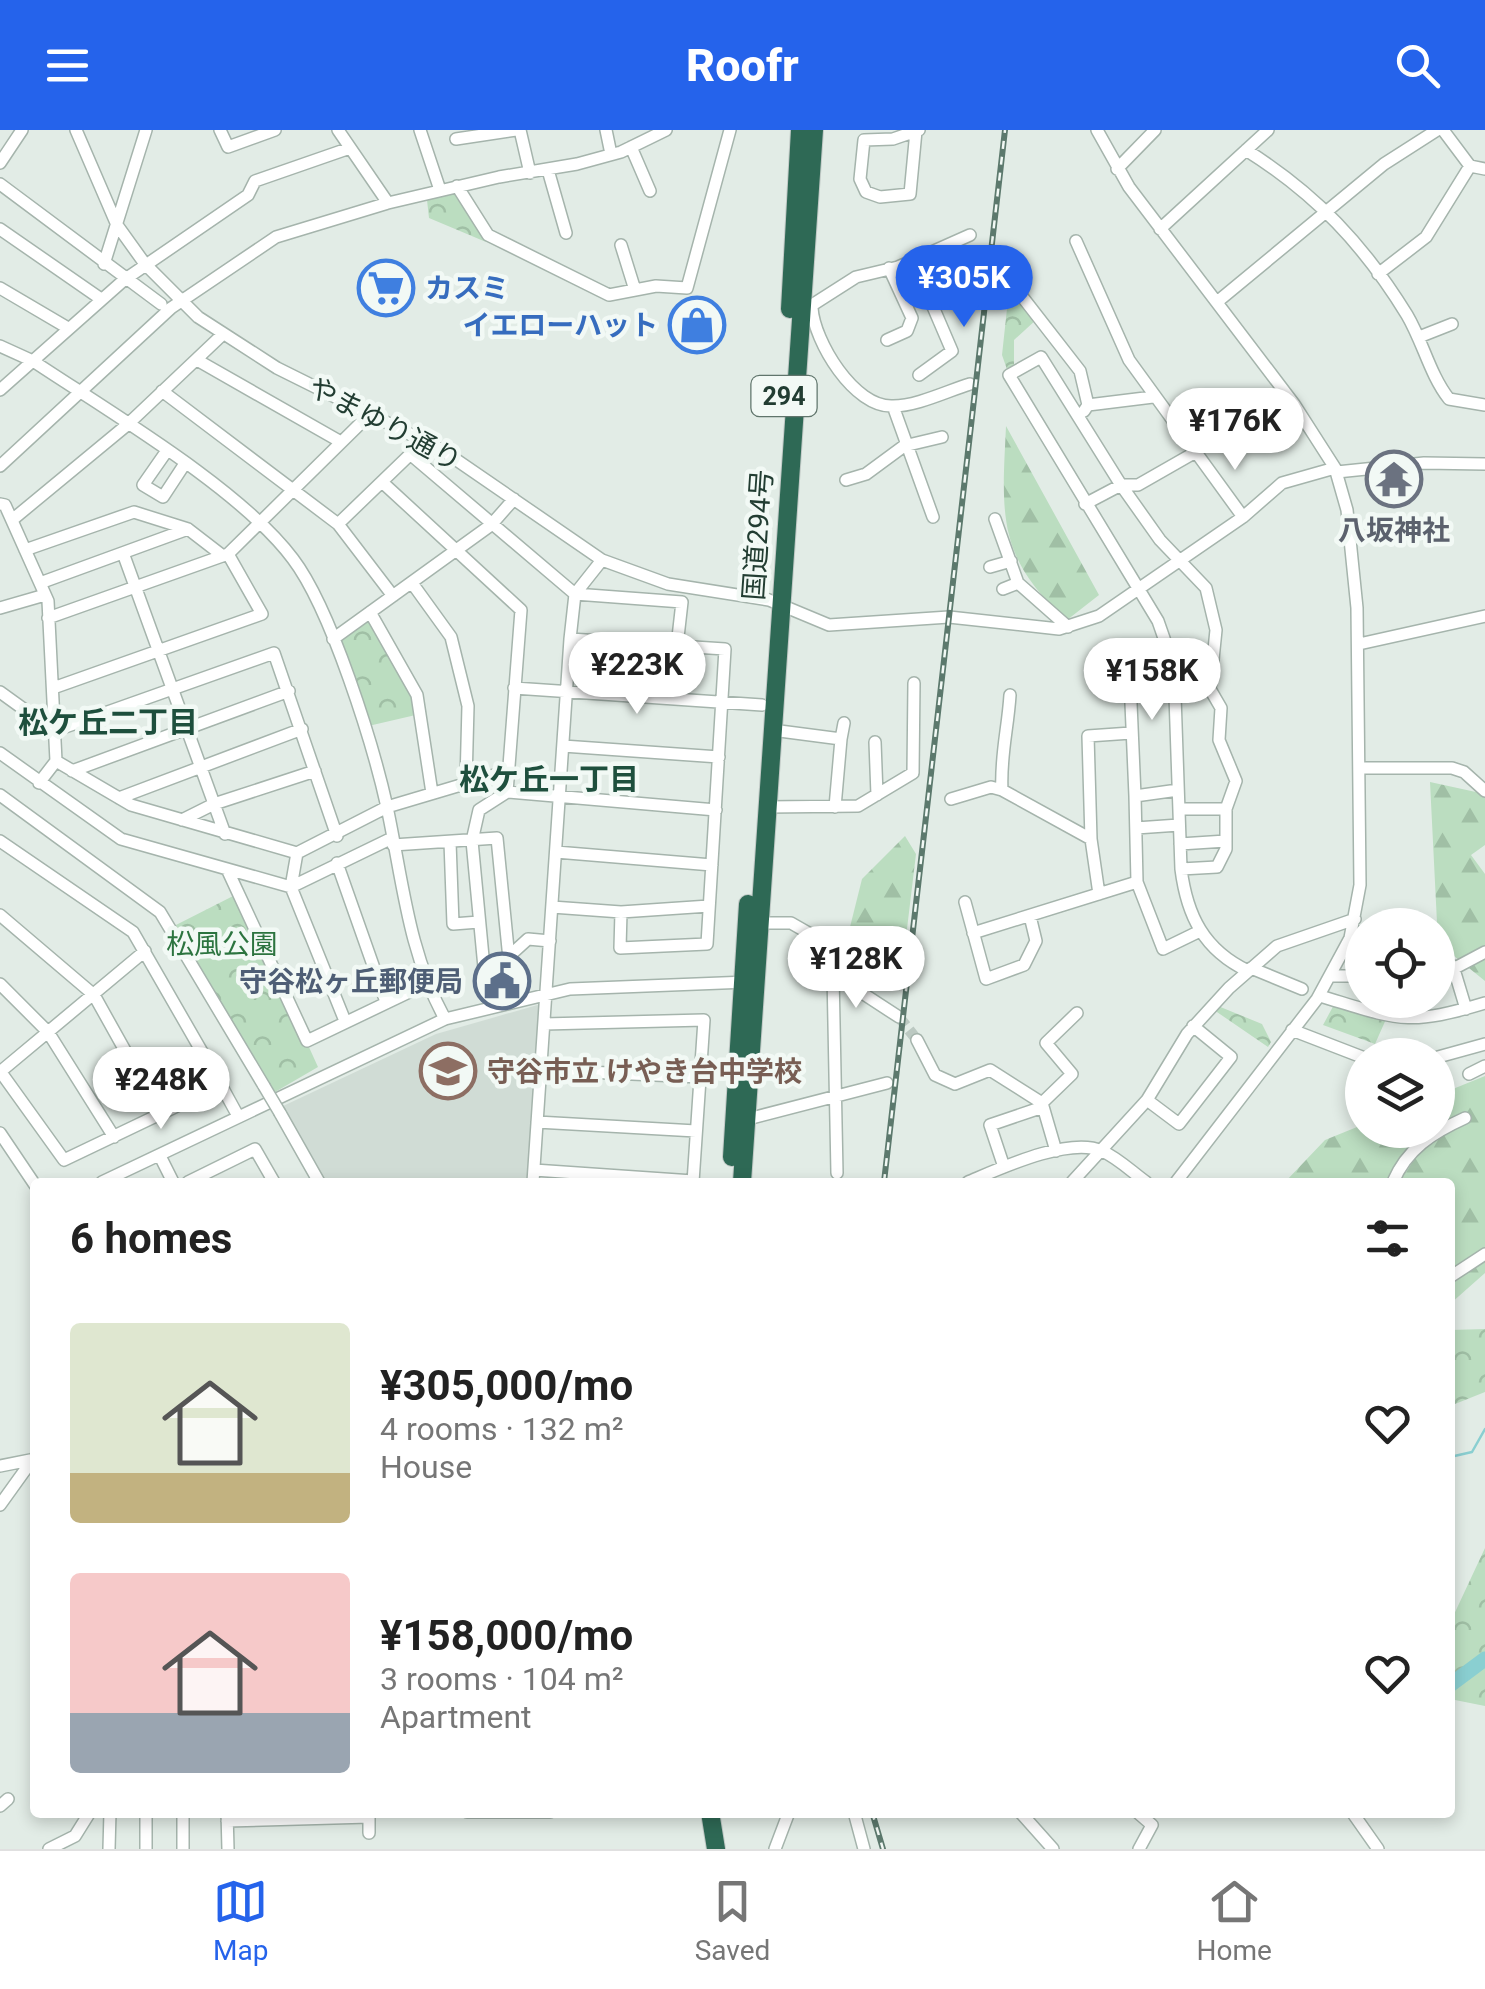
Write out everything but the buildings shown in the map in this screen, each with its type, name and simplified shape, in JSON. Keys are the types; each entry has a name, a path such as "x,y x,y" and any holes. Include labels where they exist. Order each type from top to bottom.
{"highway":[{"name":"国道294号","path":"800,130 801,306"},
{"name":"国道294号","path":"742,1178 741,1120 762,705 775,602 814,130"},
{"name":"国道294号","path":"750,982 759,924 767,808 775,602"},
{"name":"国道294号","path":"731,1178 741,1120"},
{"path":"700,1818 705,1849"},
{"path":"711,1818 716,1849"}],"street":[{"path":"0,163 22,130"},
{"name":"やまゆり通り","path":"76,130 118,225 145,264 180,302 222,335 424,440 602,560 668,584 775,602 829,625 948,617 1036,628 1068,627"},
{"path":"104,264 146,130"},
{"path":"220,130 228,147 276,130"},
{"path":"338,130 388,203"},
{"path":"420,130 440,190"},
{"path":"456,139 518,130 530,174"},
{"path":"606,130 611,154"},
{"path":"0,466 180,302 276,237 440,190 611,154 666,130"},
{"path":"457,186 488,235 609,295 687,288 730,130"},
{"path":"1096,130 1117,170 1294,404 1336,470 1352,540 1359,644 1360,886 1357,908"},
{"path":"1117,170 1155,130"},
{"path":"1160,229 1268,130"},
{"path":"1217,302 1326,209 1440,130 1470,166 1485,169"},
{"path":"917,131 910,194 880,197 866,192 860,179 864,140 893,139 917,131"},
{"path":"631,147 650,191"},
{"path":"0,390 124,280 248,195 255,181 350,148"},
{"path":"1246,150 1304,187 1326,209 1378,274 1419,337 1449,399 1485,405"},
{"path":"1378,274 1426,237 1470,166"},
{"path":"548,170 566,232"},
{"path":"1,187 161,304"},
{"path":"0,229 101,299"},
{"path":"970,235 913,260 856,277 801,306 838,372 871,399 893,406 970,384"},
{"path":"1076,241 1129,360 1243,517"},
{"path":"621,244 635,290"},
{"path":"913,260 952,351 919,374"},
{"path":"887,340 907,331 912,318 888,268"},
{"path":"1010,281 1080,371 1084,410"},
{"path":"0,288 68,328"},
{"path":"1419,337 1452,324"},
{"path":"12,520 128,425 222,335"},
{"path":"0,346 33,361 81,392 184,465 261,524 301,570 333,639 387,807 407,924 445,1019"},
{"path":"1181,869 1217,867 1226,842 1226,808 1236,771 1219,740 1221,708 1210,689 1214,609 1206,588 1160,540 1120,484 1084,410 1041,357 1009,375 1158,621 1174,667 1181,869 1189,910 1216,952 1249,970 1302,989"},
{"path":"196,360 341,442"},
{"path":"162,391 295,487 338,524 393,596"},
{"path":"1084,410 1153,397"},
{"path":"893,406 904,446 922,477 933,517"},
{"path":"48,618 225,555 370,414"},
{"path":"846,480 866,474 904,446 942,437"},
{"path":"338,524 424,440"},
{"path":"166,452 143,485 148,491 162,496 184,465"},
{"path":"1085,504 1120,484 1138,485 1194,453"},
{"path":"410,454 575,594 682,602 677,646"},
{"path":"996,520 1018,582 1068,627 1099,616 1243,517 1282,483 1336,470 1485,464"},
{"path":"382,482 521,610 506,792"},
{"path":"333,639 491,526 514,500"},
{"path":"0,504 12,520 42,589 48,618 56,687 56,761 38,782"},
{"path":"25,550 134,512 188,529 225,555 262,614 56,687"},
{"path":"0,608 123,553 188,529"},
{"path":"123,553 225,834"},
{"path":"587,1178 534,1176 570,639 575,594 602,560"},
{"path":"990,566 1011,562"},
{"path":"1002,589 1018,582"},
{"path":"412,583 451,636 468,706 466,782"},
{"path":"370,612 417,694 432,792"},
{"path":"1359,644 1485,616"},
{"path":"570,639 725,649 707,944 620,948 621,912"},
{"path":"1167,649 1129,657 1137,882 1163,949 1200,931"},
{"path":"54,731 274,654 336,836"},
{"path":"767,808 858,806 913,773 914,682"},
{"path":"514,688 762,705"},
{"path":"72,770 289,691"},
{"path":"0,692 54,731"},
{"path":"1002,790 1000,756 1006,746 1010,695"},
{"path":"834,807 844,723"},
{"path":"119,798 124,792 302,729"},
{"path":"772,730 842,739"},
{"path":"1098,894 1091,839 1088,736 1131,733"},
{"path":"874,742 878,794"},
{"path":"563,746 719,757"},
{"path":"0,753 121,839 291,887 337,863 392,842 498,838 509,960"},
{"path":"56,761 119,798 297,854 387,807 508,770"},
{"path":"1359,768 1452,768 1464,772 1485,791"},
{"path":"182,820 214,804 315,771"},
{"path":"951,799 991,787 1002,790 1091,839"},
{"path":"1135,796 1178,790"},
{"path":"550,941 528,939 485,978 472,840 480,810 506,792 716,810"},
{"path":"0,795 160,912 317,1178"},
{"path":"1179,809 1226,808"},
{"path":"1136,828 1180,826"},
{"path":"0,842 133,932 238,1116"},
{"path":"450,842 453,924 479,922"},
{"path":"1180,844 1226,842"},
{"path":"556,852 712,865"},
{"path":"297,854 291,887 345,1021"},
{"path":"337,863 386,1002"},
{"path":"227,869 307,1041 428,983"},
{"path":"974,933 1137,882"},
{"path":"965,902 986,979 1024,965 1036,941 1030,916"},
{"path":"552,907 621,912 709,906"},
{"path":"0,915 94,995 160,1115"},
{"path":"1076,1178 1146,1100 1194,1026 1249,970 1277,946 1345,922"},
{"path":"759,924 790,924 826,943 833,974 837,1173"},
{"path":"1179,1178 1333,976 1345,945"},
{"path":"145,951 0,1071 64,1160 221,1085"},
{"path":"1455,966 1485,952"},
{"path":"1455,970 1466,1008"},
{"path":"833,974 899,1016"},
{"path":"1333,976 1345,976"},
{"path":"111,1178 445,1019 546,992 604,986 750,982"},
{"path":"0,984 48,1032 114,1138"},
{"path":"1320,996 1387,1018 1428,1020 1485,1002"},
{"path":"1004,1167 990,1124 1042,1105 1072,1074 1046,1044 1077,1013"},
{"path":"544,1024 704,1020 693,1178"},
{"path":"1146,1100 1180,1124 1231,1058 1194,1026"},
{"path":"1292,1030 1345,1050"},
{"path":"918,1040 934,1075 955,1084 990,1070 1042,1105 1056,1151"},
{"path":"1455,1052 1485,1044"},
{"path":"1469,1074 1485,1066"},
{"path":"541,1070 700,1077"},
{"path":"741,1120 887,1083"},
{"path":"1395,1178 1401,1163 1417,1145 1465,1118"},
{"path":"538,1122 696,1131"},
{"path":"0,1133 30,1178"},
{"path":"197,1178 255,1149 272,1178"},
{"path":"978,1178 1056,1151 1100,1150 1140,1178"},
{"path":"160,1156 171,1178"},
{"path":"215,1170 220,1178"},
{"path":"1455,1274 1485,1254"},
{"path":"0,1466 30,1460"},
{"path":"0,1505 30,1464"},
{"path":"49,1849 75,1836 86,1818"},
{"path":"109,1849 110,1818"},
{"path":"146,1818 146,1849"},
{"path":"183,1818 183,1849"},
{"path":"227,1818 228,1849"},
{"path":"368,1832 369,1818"},
{"path":"774,1849 787,1818"},
{"path":"856,1818 864,1849"},
{"path":"1026,1818 1052,1849"},
{"path":"1144,1818 1150,1823"},
{"path":"1138,1849 1155,1818"},
{"path":"1356,1818 1378,1849"}],"shaded area":[{"name":"守谷市立 けやき台中学校","path":"541,1004 531,1178 323,1178 281,1107 436,1034"}],"green space":[{"path":"455,194 486,242 429,218 427,200"},
{"path":"1010,281 1037,319 1014,340 1014,372 1009,375 1002,355"},
{"path":"1006,426 1099,595 1067,620 1027,575 1008,532 1004,485"},
{"path":"370,612 420,714 364,727 333,639"},
{"path":"1430,782 1485,794 1485,845 1471,855 1485,874 1485,981 1455,957 1455,908 1436,908"},
{"path":"905,836 916,854 903,962 873,990 848,976 841,963 862,879"},
{"name":"松風公園","path":"239,893 318,1067 275,1092 220,1017 172,927"},
{"path":"1336,1001 1345,1004 1345,1018 1387,1018 1378,1038 1359,1038 1323,1025"},
{"path":"1218,1006 1262,1024 1271,1042 1268,1047 1214,1010"},
{"path":"1485,1076 1485,1273 1455,1300 1455,1178 1289,1178 1325,1140 1345,1132 1345,1148 1455,1148 1455,1088"},
{"path":"1485,1329 1485,1392 1455,1404 1455,1330"},
{"path":"1485,1548 1485,1706 1455,1700 1455,1612"}],"waterway":[{"path":"1455,1456 1472,1452 1485,1429"},
{"path":"1455,1681 1485,1659"}],"tunnel":[{"path":"899,1017 917,1040"}],"railway":[{"path":"884,1178 1005,130"},
{"path":"874,1818 883,1849"}],"place":[{"name":"カスミ","path":"386,288"},
{"name":"イエローハット","path":"697,325"},
{"name":"八坂神社","path":"1394,479"},
{"name":"守谷松ヶ丘郵便局","path":"502,981"},
{"name":"守谷市立 けやき台中学校","path":"448,1071"}],"district":[{"name":"松ケ丘二丁目","path":"108,722"},
{"name":"松ケ丘一丁目","path":"549,779"}]}
